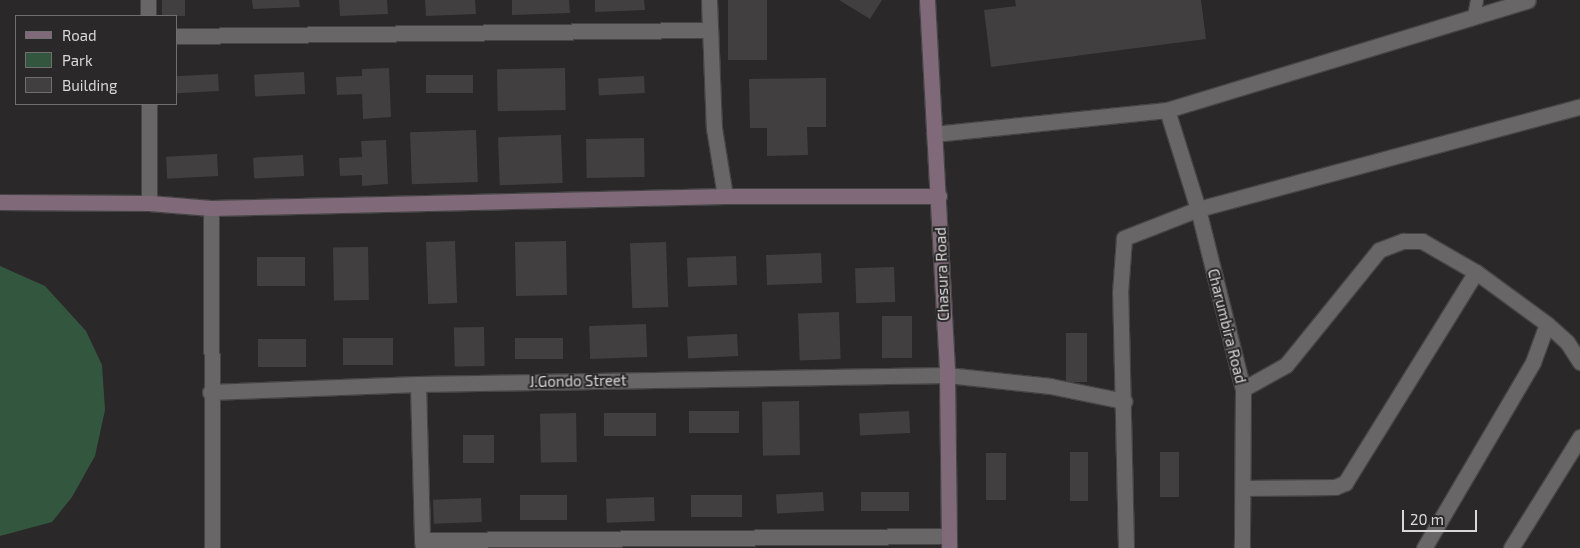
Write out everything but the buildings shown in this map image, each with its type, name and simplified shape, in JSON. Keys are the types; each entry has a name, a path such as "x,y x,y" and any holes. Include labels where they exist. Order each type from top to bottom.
{"street":[{"path":"148,0 148,15"},
{"path":"709,0 708,30 714,128 725,196"},
{"name":"Chasura Road","path":"927,0 939,196 947,375 949,542"},
{"path":"934,134 1167,110 1528,0"},
{"path":"178,36 708,30"},
{"path":"148,105 149,203"},
{"path":"1126,548 1120,293 1124,238 1198,209 1580,107"},
{"name":"Charumbira Road","path":"1167,110 1198,209 1243,388 1242,548"},
{"path":"0,202 149,203 211,208 725,196 939,196"},
{"path":"211,208 210,392 212,548"},
{"path":"1243,388 1286,365 1379,250 1403,241 1422,240 1476,272 1548,324 1567,342 1580,362"},
{"path":"1243,488 1335,487 1345,483 1476,272"},
{"path":"1424,548 1533,362 1548,324"},
{"name":"J.Gondo Street","path":"210,392 418,384 947,375 1050,386 1124,401"},
{"path":"418,384 422,544 949,542"},
{"path":"1511,548 1580,437"}],"lane":[{"path":"1474,16 1477,0"}],"green space":[{"path":"0,266 45,286 86,331 102,365 105,410 95,456 72,497 52,522 0,536"}]}
